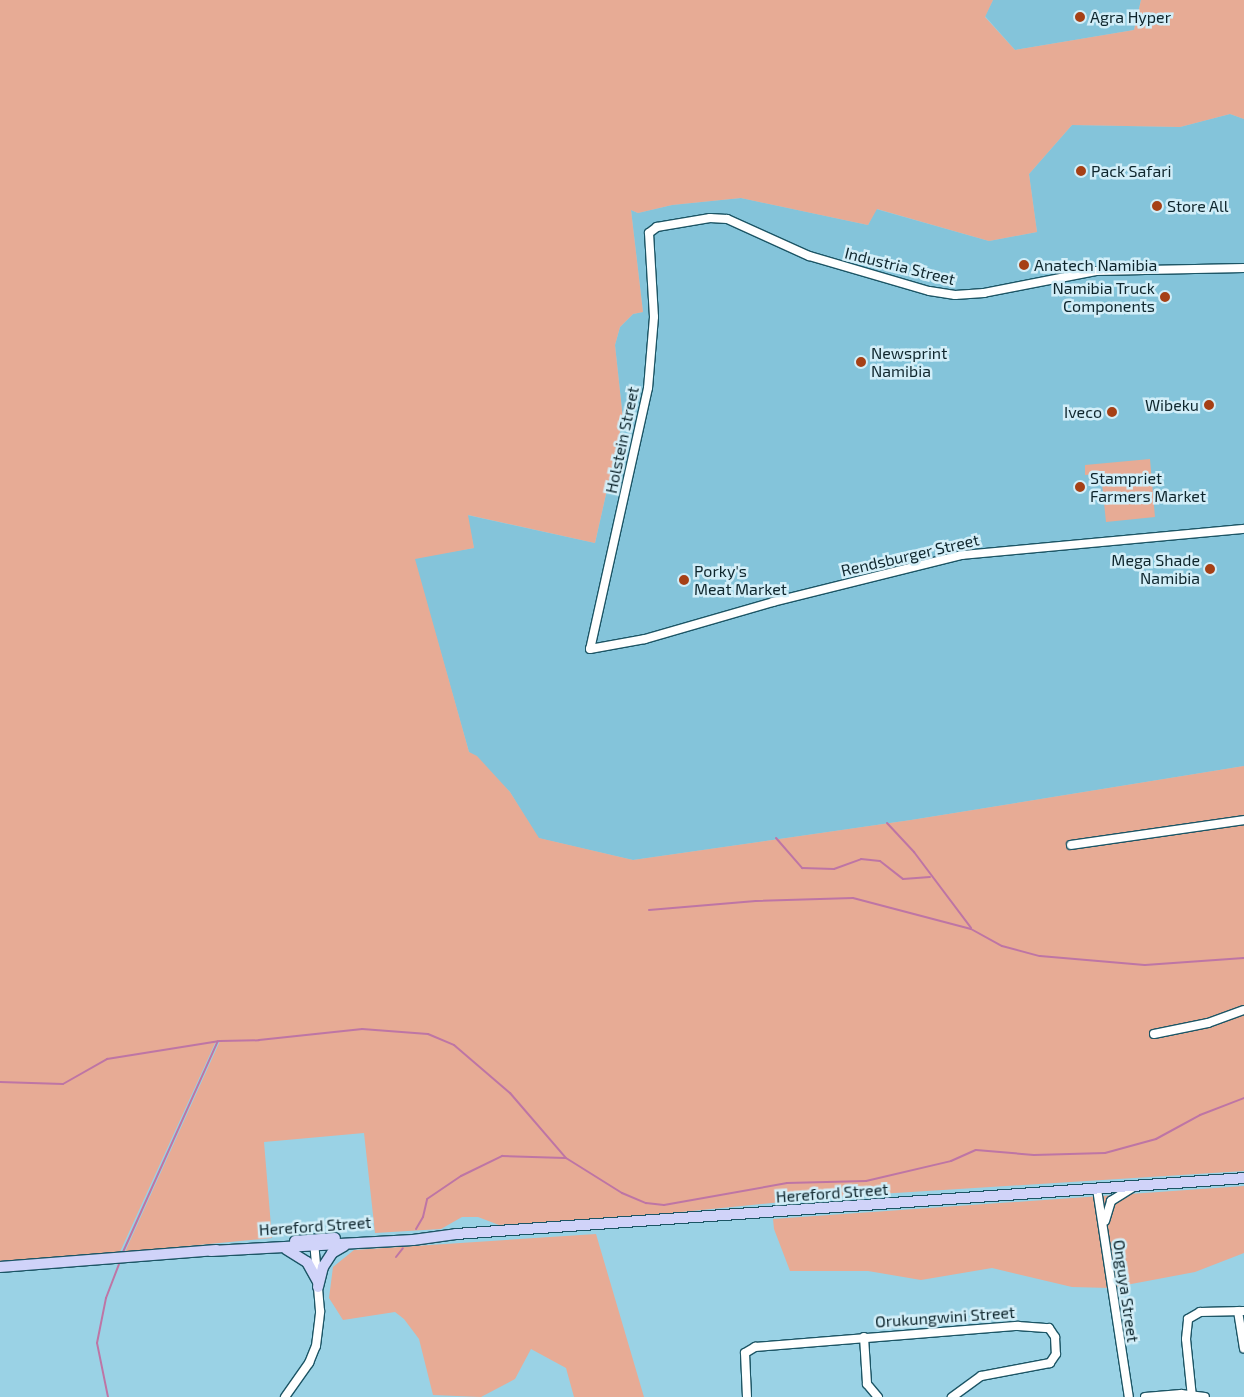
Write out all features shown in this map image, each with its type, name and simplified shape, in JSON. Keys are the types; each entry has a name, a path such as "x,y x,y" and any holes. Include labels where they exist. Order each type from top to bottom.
{"main road":[{"name":"Hereford Street","path":"0,1267 314,1243 422,1237 1244,1178"},
{"name":"Hereford Street","path":"210,1251 283,1248 314,1243 350,1244 422,1237"},
{"path":"318,1285 327,1260 337,1249 350,1244"},
{"path":"283,1248 307,1262 318,1285"}],"street":[{"name":"Industria Street","path":"649,232 656,227 691,220 727,219 809,256 929,291 955,295 984,293 1096,271 1244,268"},
{"name":"Holstein Street","path":"590,649 648,388 654,317 649,232"},
{"name":"Rendsburger Street","path":"590,649 645,639 773,602 962,555 1244,529"},
{"path":"1071,846 1244,820"},
{"path":"1154,1034 1208,1023 1244,1010"},
{"path":"1104,1226 1111,1201 1136,1186"},
{"name":"Onguya Street","path":"1097,1189 1104,1226 1110,1288 1129,1397"},
{"path":"285,1397 309,1363 316,1346 320,1327 314,1243"},
{"path":"1192,1396 1186,1339 1188,1319 1200,1312 1241,1311 1244,1349"},
{"name":"Orukungwini Street","path":"746,1397 744,1361 748,1350 864,1337 1018,1326 1049,1328 1055,1337 1056,1354 1050,1363 982,1376 952,1397"},
{"path":"864,1337 867,1384 878,1397"},
{"path":"1145,1397 1205,1397"}],"shaded area":[{"path":"0,0 993,0 985,17 1015,50 1134,30 1141,0 1244,0 1244,119 1230,114 1180,127 1072,125 1029,174 1037,232 989,241 877,209 868,225 741,198 672,205 638,213 631,210 643,312 633,314 620,327 615,345 623,419 595,543 468,515 474,548 415,559 469,752 477,756 510,792 539,838 633,860 911,820 1244,766 1244,1171 832,1197 652,1215 499,1225 478,1217 462,1217 441,1229 375,1233 364,1133 264,1142 272,1238 125,1252 220,1041 216,1041 119,1254 0,1261"},
{"path":"993,0 1141,0 1134,30 1015,50 985,16"},
{"path":"1230,114 1244,119 1244,766 911,820 633,860 538,838 510,792 469,752 414,558 474,548 467,515 595,543 623,419 615,345 620,327 633,314 643,312 631,210 638,213 672,205 741,198 868,225 876,209 989,241 1037,232 1029,174 1072,125 1180,127"},
{"path":"1150,459 1155,517 1106,522 1101,474 1085,475 1085,465"},
{"path":"1244,1186 1244,1253 1195,1272 1110,1288 1072,1287 992,1268 921,1280 868,1271 790,1271 774,1229 773,1219"},
{"path":"596,1234 644,1397 574,1397 566,1368 531,1349 515,1379 481,1397 433,1395 419,1339 404,1319 395,1312 343,1320 329,1298 333,1267 354,1250"}],"waterway":[{"path":"887,823 914,852 971,928"},
{"path":"776,838 802,868 834,869 861,859 880,861 903,879 930,877"},
{"path":"649,910 756,901 853,898 971,929 1002,946 1040,956 1145,965 1244,958"},
{"path":"0,1082 63,1084 107,1059 220,1041 259,1040 362,1029 428,1034 454,1045 510,1093 566,1158 622,1193 646,1203 664,1205 787,1183 866,1181 951,1161 976,1150 1034,1155 1105,1153 1156,1139 1200,1115 1244,1098"},
{"path":"123,1252 218,1041"},
{"path":"416,1229 423,1217 427,1199 461,1176 502,1156 565,1158"},
{"path":"396,1257 403,1248"},
{"path":"108,1397 97,1343 106,1298 119,1264"}],"place":[{"name":"Agra Hyper","path":"1080,17"},
{"name":"Pack Safari","path":"1081,171"},
{"name":"Store All","path":"1157,206"},
{"name":"Anatech Namibia","path":"1024,265"},
{"name":"Namibia Truck Components","path":"1165,297"},
{"name":"Newsprint Namibia","path":"861,362"},
{"name":"Wibeku","path":"1209,405"},
{"name":"Iveco","path":"1112,412"},
{"name":"Stampriet Farmers Market","path":"1080,487"},
{"name":"Mega Shade Namibia","path":"1210,569"},
{"name":"Porky's Meat Market","path":"684,580"}]}
